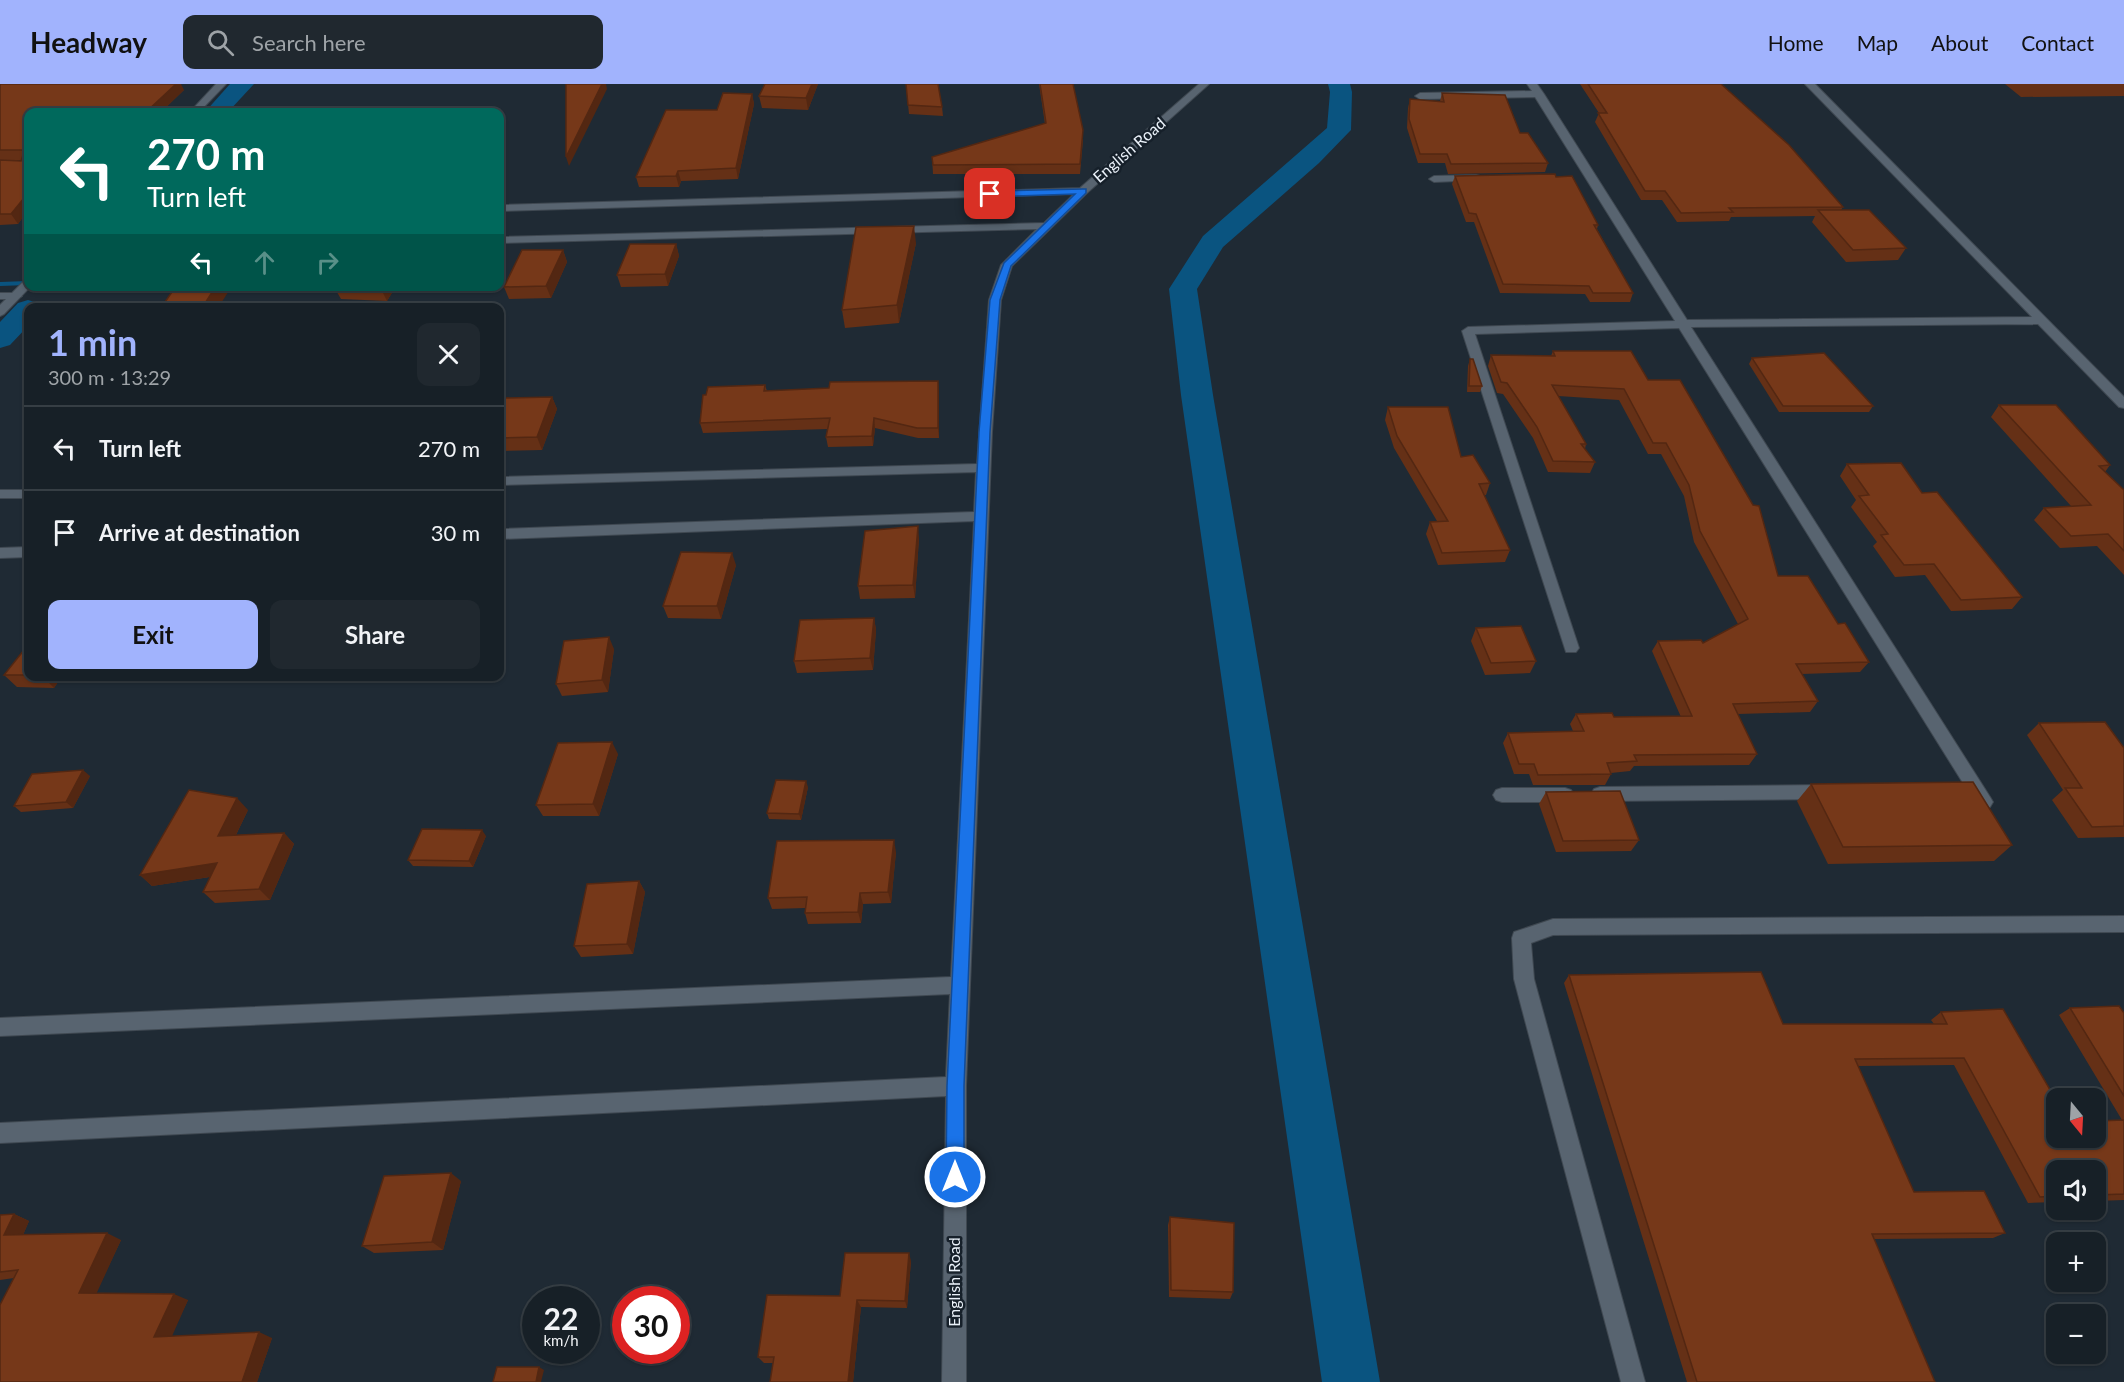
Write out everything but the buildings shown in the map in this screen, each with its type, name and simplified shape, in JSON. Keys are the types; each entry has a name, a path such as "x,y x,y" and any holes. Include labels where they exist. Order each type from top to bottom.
{"street":[{"path":"198,108 221,84"},
{"name":"English Road","path":"954,1382 956,1086 984,468 995,300 1007,265 1083,191 1204,84"},
{"path":"1810,84 2124,404"},
{"path":"1420,96 1536,89 1585,177 1684,324 1995,818"},
{"path":"1434,179 1490,178"},
{"path":"504,208 1083,191"},
{"path":"504,240 1046,226"},
{"path":"0,312 24,287"},
{"path":"0,296 16,296"},
{"path":"1571,648 1468,331 1684,324 2042,320"},
{"path":"504,481 984,468"},
{"path":"0,494 24,494"},
{"path":"504,534 983,516"},
{"path":"0,553 24,552"},
{"path":"1954,791 1977,790"},
{"path":"1502,795 1847,792"},
{"path":"1633,1382 1524,980 1521,938 1553,927 2124,924"},
{"path":"0,1028 961,985"},
{"path":"0,1133 956,1086"}],"waterway":[{"path":"220,108 243,84"},
{"path":"1339,84 1341,92 1339,130 1310,158 1212,242 1183,289 1197,395 1351,1382"},
{"path":"0,284 24,283"},
{"path":"0,339 24,313"}],"route":[{"path":"955,1177 956,1086 985,432 995,300 1007,265 1083,191 990,194"}]}
